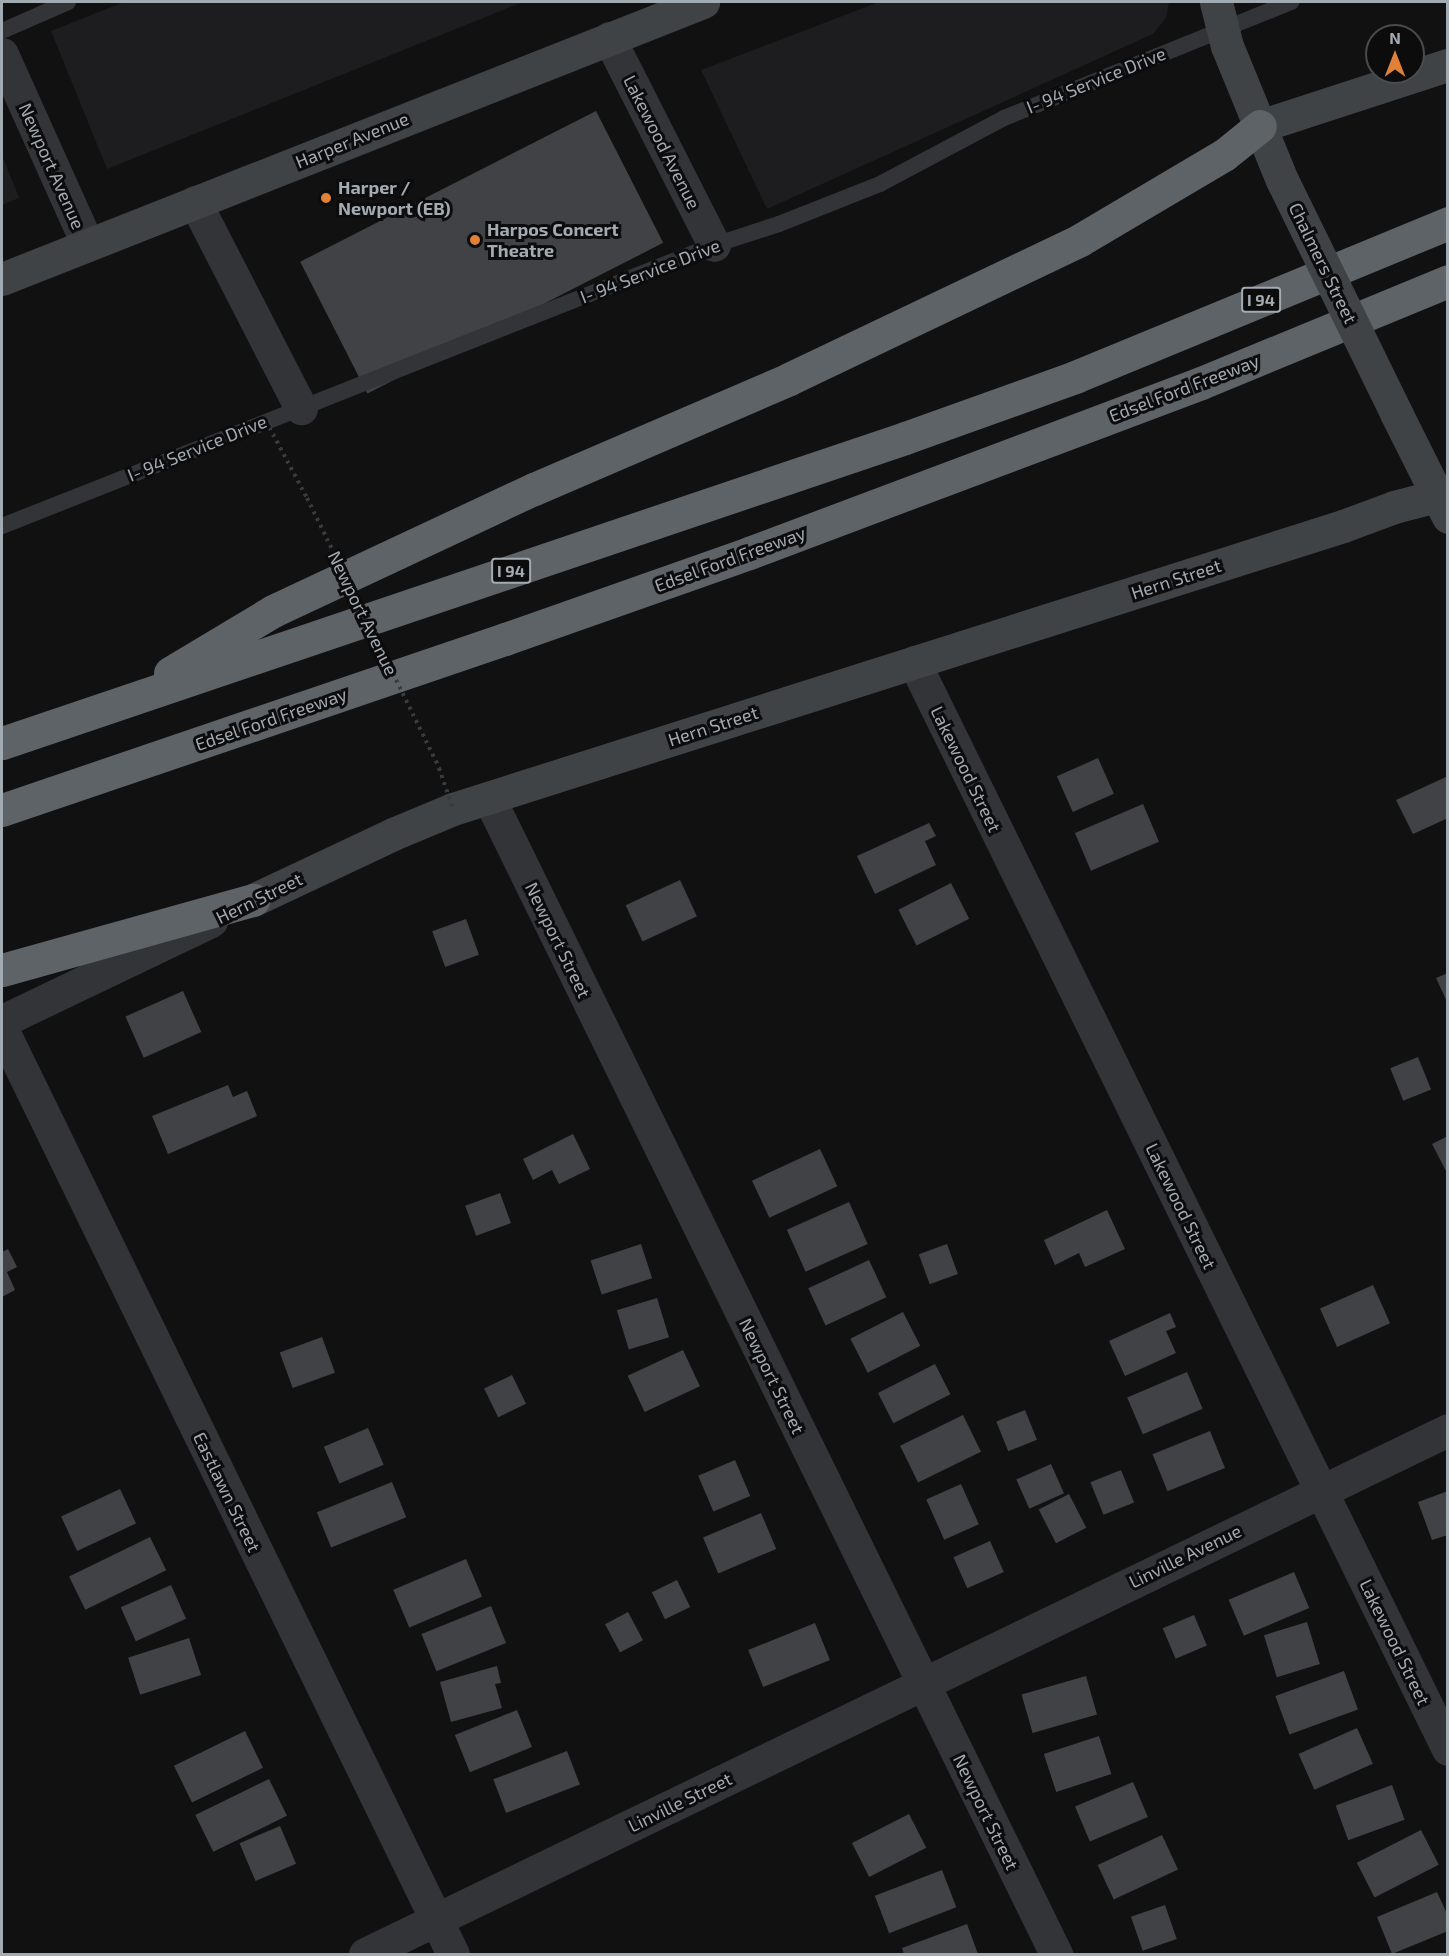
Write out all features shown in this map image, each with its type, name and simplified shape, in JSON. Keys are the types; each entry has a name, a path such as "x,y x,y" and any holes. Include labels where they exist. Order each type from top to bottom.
{"highway":[{"path":"116,705 273,611 534,489 789,379 1080,240 1224,155 1260,126"},
{"name":"I 94","path":"2,743 894,442 1076,377 1448,223"},
{"name":"Edsel Ford Freeway","path":"2,810 505,639 749,553 1201,383 1448,281"},
{"path":"2,970 253,900"}],"street":[{"name":"Harper Avenue","path":"2,279 703,2"},
{"name":"Chalmers Street","path":"1217,9 1282,180 1396,412 1444,502"},
{"name":"Lakewood Avenue","path":"609,38 714,245"},
{"name":"Newport Avenue","path":"2,54 88,245"},
{"path":"1260,126 1448,65"},
{"path":"195,202 301,408"},
{"name":"Hern Street","path":"2,1022 253,900 393,834 453,809 1342,526 1394,507 1444,502"},
{"name":"Lakewood Street","path":"914,663 1448,1749"},
{"name":"Newport Street","path":"489,798 1056,1954"},
{"name":"Eastlawn Street","path":"2,1029 453,1954"},
{"name":"Linville Avenue","path":"923,1683 1448,1430"},
{"name":"Linville Street","path":"436,1920 923,1683"},
{"path":"365,1954 436,1920"}],"lane":[{"path":"2,31 68,2"},
{"name":"I- 94 Service Drive","path":"2,525 714,245 779,224 880,184 1217,9 1291,2"}],"path":[{"name":"Newport Avenue","path":"266,421 307,498 440,768 453,809"}],"shaded area":[{"path":"124,2 523,2 107,169 51,31"},
{"path":"879,2 1169,2 1166,18 1153,34 767,209 701,70"},
{"path":"2,155 19,198 2,205"}],"building":[{"name":"Harpos Concert Theatre","path":"596,111 663,243 367,394 300,262"},
{"path":"1098,758 1114,794 1073,812 1057,776"},
{"path":"1448,776 1448,818 1413,834 1396,800"},
{"path":"1143,804 1159,842 1091,871 1075,833"},
{"path":"929,823 936,836 925,841 936,865 875,894 857,856"},
{"path":"680,880 697,916 643,942 626,905"},
{"path":"951,883 969,919 917,945 898,910"},
{"path":"466,919 479,955 445,967 432,931"},
{"path":"1448,973 1448,1004 1436,978"},
{"path":"183,991 201,1032 144,1058 125,1017"},
{"path":"1418,1057 1431,1089 1403,1101 1390,1068"},
{"path":"228,1085 233,1097 247,1091 257,1116 168,1154 152,1116"},
{"path":"573,1134 590,1169 559,1184 552,1170 533,1180 523,1159"},
{"path":"1448,1136 1448,1175 1432,1144"},
{"path":"820,1149 837,1186 769,1218 752,1181"},
{"path":"500,1193 511,1223 476,1236 465,1206"},
{"path":"849,1202 868,1244 806,1272 787,1230"},
{"path":"1107,1210 1125,1249 1085,1267 1079,1253 1055,1265 1044,1240"},
{"path":"641,1244 652,1278 602,1295 591,1260"},
{"path":"947,1244 958,1274 930,1284 919,1254"},
{"path":"8,1249 17,1267 7,1272 15,1290 2,1297 2,1252"},
{"path":"869,1260 886,1297 826,1325 808,1288"},
{"path":"1373,1285 1390,1323 1337,1347 1320,1309"},
{"path":"657,1298 669,1337 629,1349 617,1310"},
{"path":"903,1312 920,1346 868,1373 850,1339"},
{"path":"1170,1313 1176,1327 1166,1331 1176,1353 1125,1376 1109,1341"},
{"path":"322,1337 335,1373 293,1388 280,1352"},
{"path":"683,1350 700,1386 645,1412 628,1376"},
{"path":"935,1364 950,1394 893,1423 878,1393"},
{"path":"1187,1372 1203,1409 1143,1434 1127,1397"},
{"path":"512,1375 526,1404 498,1417 484,1389"},
{"path":"1025,1410 1037,1440 1008,1451 996,1422"},
{"path":"963,1415 981,1452 918,1483 900,1446"},
{"path":"368,1428 384,1465 339,1484 324,1447"},
{"path":"1210,1431 1225,1468 1167,1491 1153,1454"},
{"path":"735,1460 750,1496 713,1512 698,1476"},
{"path":"1051,1464 1064,1493 1029,1509 1016,1479"},
{"path":"1121,1470 1134,1502 1104,1515 1090,1482"},
{"path":"392,1482 406,1517 331,1548 317,1512"},
{"path":"961,1484 979,1524 944,1540 926,1499"},
{"path":"120,1489 136,1523 77,1551 61,1516"},
{"path":"1448,1491 1448,1535 1432,1540 1418,1502"},
{"path":"1069,1494 1086,1528 1056,1543 1039,1509"},
{"path":"761,1513 776,1549 718,1574 703,1538"},
{"path":"150,1537 166,1570 85,1610 69,1576"},
{"path":"990,1541 1004,1572 967,1588 953,1557"},
{"path":"466,1559 482,1597 409,1628 393,1590"},
{"path":"1294,1572 1309,1608 1244,1636 1229,1600"},
{"path":"677,1580 690,1607 665,1619 652,1592"},
{"path":"171,1585 186,1619 136,1641 121,1607"},
{"path":"491,1606 506,1643 436,1671 421,1634"},
{"path":"628,1612 643,1640 620,1652 605,1624"},
{"path":"1194,1615 1207,1645 1176,1659 1163,1628"},
{"path":"1307,1622 1320,1664 1277,1677 1264,1635"},
{"path":"815,1623 830,1660 763,1687 748,1650"},
{"path":"189,1638 201,1675 140,1695 128,1658"},
{"path":"497,1666 501,1683 495,1684 502,1708 451,1722 440,1682"},
{"path":"1344,1671 1358,1710 1289,1734 1275,1696"},
{"path":"1086,1676 1097,1714 1033,1733 1022,1694"},
{"path":"517,1710 532,1747 470,1772 455,1735"},
{"path":"1357,1728 1373,1764 1314,1790 1299,1754"},
{"path":"245,1731 263,1768 192,1802 174,1766"},
{"path":"1099,1736 1111,1774 1056,1792 1044,1754"},
{"path":"567,1751 580,1785 506,1813 493,1779"},
{"path":"269,1779 287,1816 213,1852 195,1815"},
{"path":"1133,1782 1148,1817 1090,1842 1075,1807"},
{"path":"1392,1785 1405,1820 1348,1840 1336,1806"},
{"path":"909,1814 926,1848 869,1877 852,1843"},
{"path":"280,1826 296,1864 256,1881 239,1843"},
{"path":"1421,1830 1439,1865 1375,1897 1357,1863"},
{"path":"1162,1835 1178,1869 1114,1899 1098,1865"},
{"path":"942,1870 956,1907 889,1933 875,1896"},
{"path":"1437,1892 1448,1916 1448,1931 1392,1954 1377,1917"},
{"path":"1165,1905 1177,1939 1143,1951 1131,1917"},
{"path":"967,1924 978,1954 904,1954 902,1948"}],"place":[{"name":"Harper / Newport (EB)","path":"326,198"},
{"name":"Harpos Concert Theatre","path":"475,240"}]}
